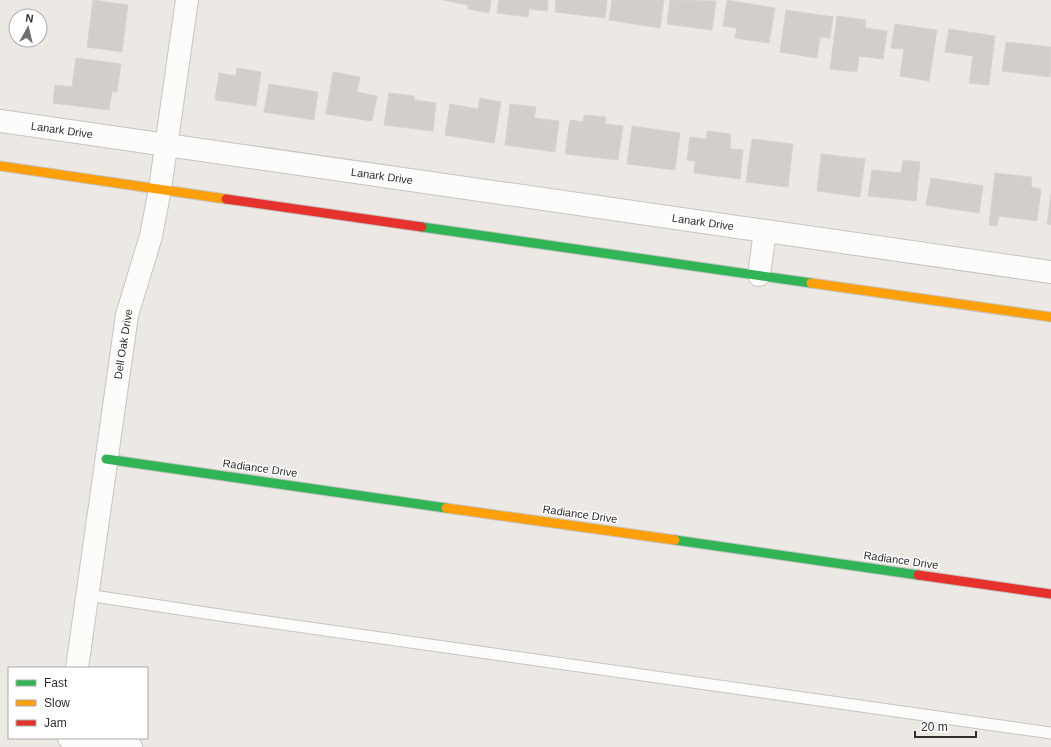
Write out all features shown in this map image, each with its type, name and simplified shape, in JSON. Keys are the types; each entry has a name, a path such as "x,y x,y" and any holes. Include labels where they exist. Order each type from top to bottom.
{"street":[{"name":"Dell Oak Drive","path":"77,667 126,314 151,236 160,189 187,0"},
{"name":"Lanark Drive","path":"0,121 1051,272"},
{"path":"0,166 1051,317"},
{"path":"759,275 765,231"},
{"name":"Radiance Drive","path":"106,458 1051,594"},
{"path":"75,739 131,747"}],"lane":[{"path":"87,595 1051,733"}],"building":[{"path":"93,0 128,5 122,52 87,47"},
{"path":"443,0 491,0 489,13 468,9 468,5"},
{"path":"499,0 548,0 547,11 529,9 528,17 497,13"},
{"path":"556,0 607,0 605,18 555,12"},
{"path":"612,0 664,0 660,28 609,20"},
{"path":"670,0 716,1 712,30 667,24"},
{"path":"727,0 775,8 769,43 735,38 737,28 723,26"},
{"path":"786,10 833,17 830,38 820,37 817,58 780,52"},
{"path":"837,16 866,20 865,28 887,31 883,59 859,56 857,72 830,69"},
{"path":"895,24 937,30 929,81 900,76 904,49 891,48"},
{"path":"949,29 995,36 989,85 969,83 973,56 945,52"},
{"path":"1006,42 1051,47 1050,77 1002,71"},
{"path":"76,58 121,64 117,92 112,91 109,110 53,103 55,85 72,87"},
{"path":"237,68 261,72 256,106 215,100 219,73 236,76"},
{"path":"333,72 360,77 357,92 377,96 372,121 326,114"},
{"path":"269,84 318,92 314,120 264,112"},
{"path":"389,93 414,96 414,100 436,103 433,131 384,125"},
{"path":"480,98 501,102 494,143 445,135 450,104 478,109"},
{"path":"510,104 536,107 534,118 559,121 555,152 505,145"},
{"path":"584,115 606,117 605,124 623,126 618,160 565,154 570,120 583,122"},
{"path":"632,126 680,133 675,170 627,164"},
{"path":"707,131 731,134 730,149 743,150 740,179 694,173 695,161 687,160 690,137 706,139"},
{"path":"752,139 793,144 788,187 746,182"},
{"path":"821,154 865,159 860,197 817,191"},
{"path":"903,160 920,162 916,201 868,196 872,170 901,173"},
{"path":"995,173 1032,177 1031,187 1041,189 1037,221 999,216 997,226 989,225"},
{"path":"931,178 983,186 979,213 926,205"},
{"path":"1051,194 1051,225 1047,224"}],"traffic: fast":[{"path":"422,227 811,283"},
{"path":"106,459 446,508"},
{"path":"675,540 918,575"}],"traffic: slow":[{"path":"0,166 226,199"},
{"path":"811,283 1051,317"},
{"path":"446,508 675,540"}],"traffic: jam":[{"path":"226,199 422,227"},
{"path":"918,575 1051,594"}]}
